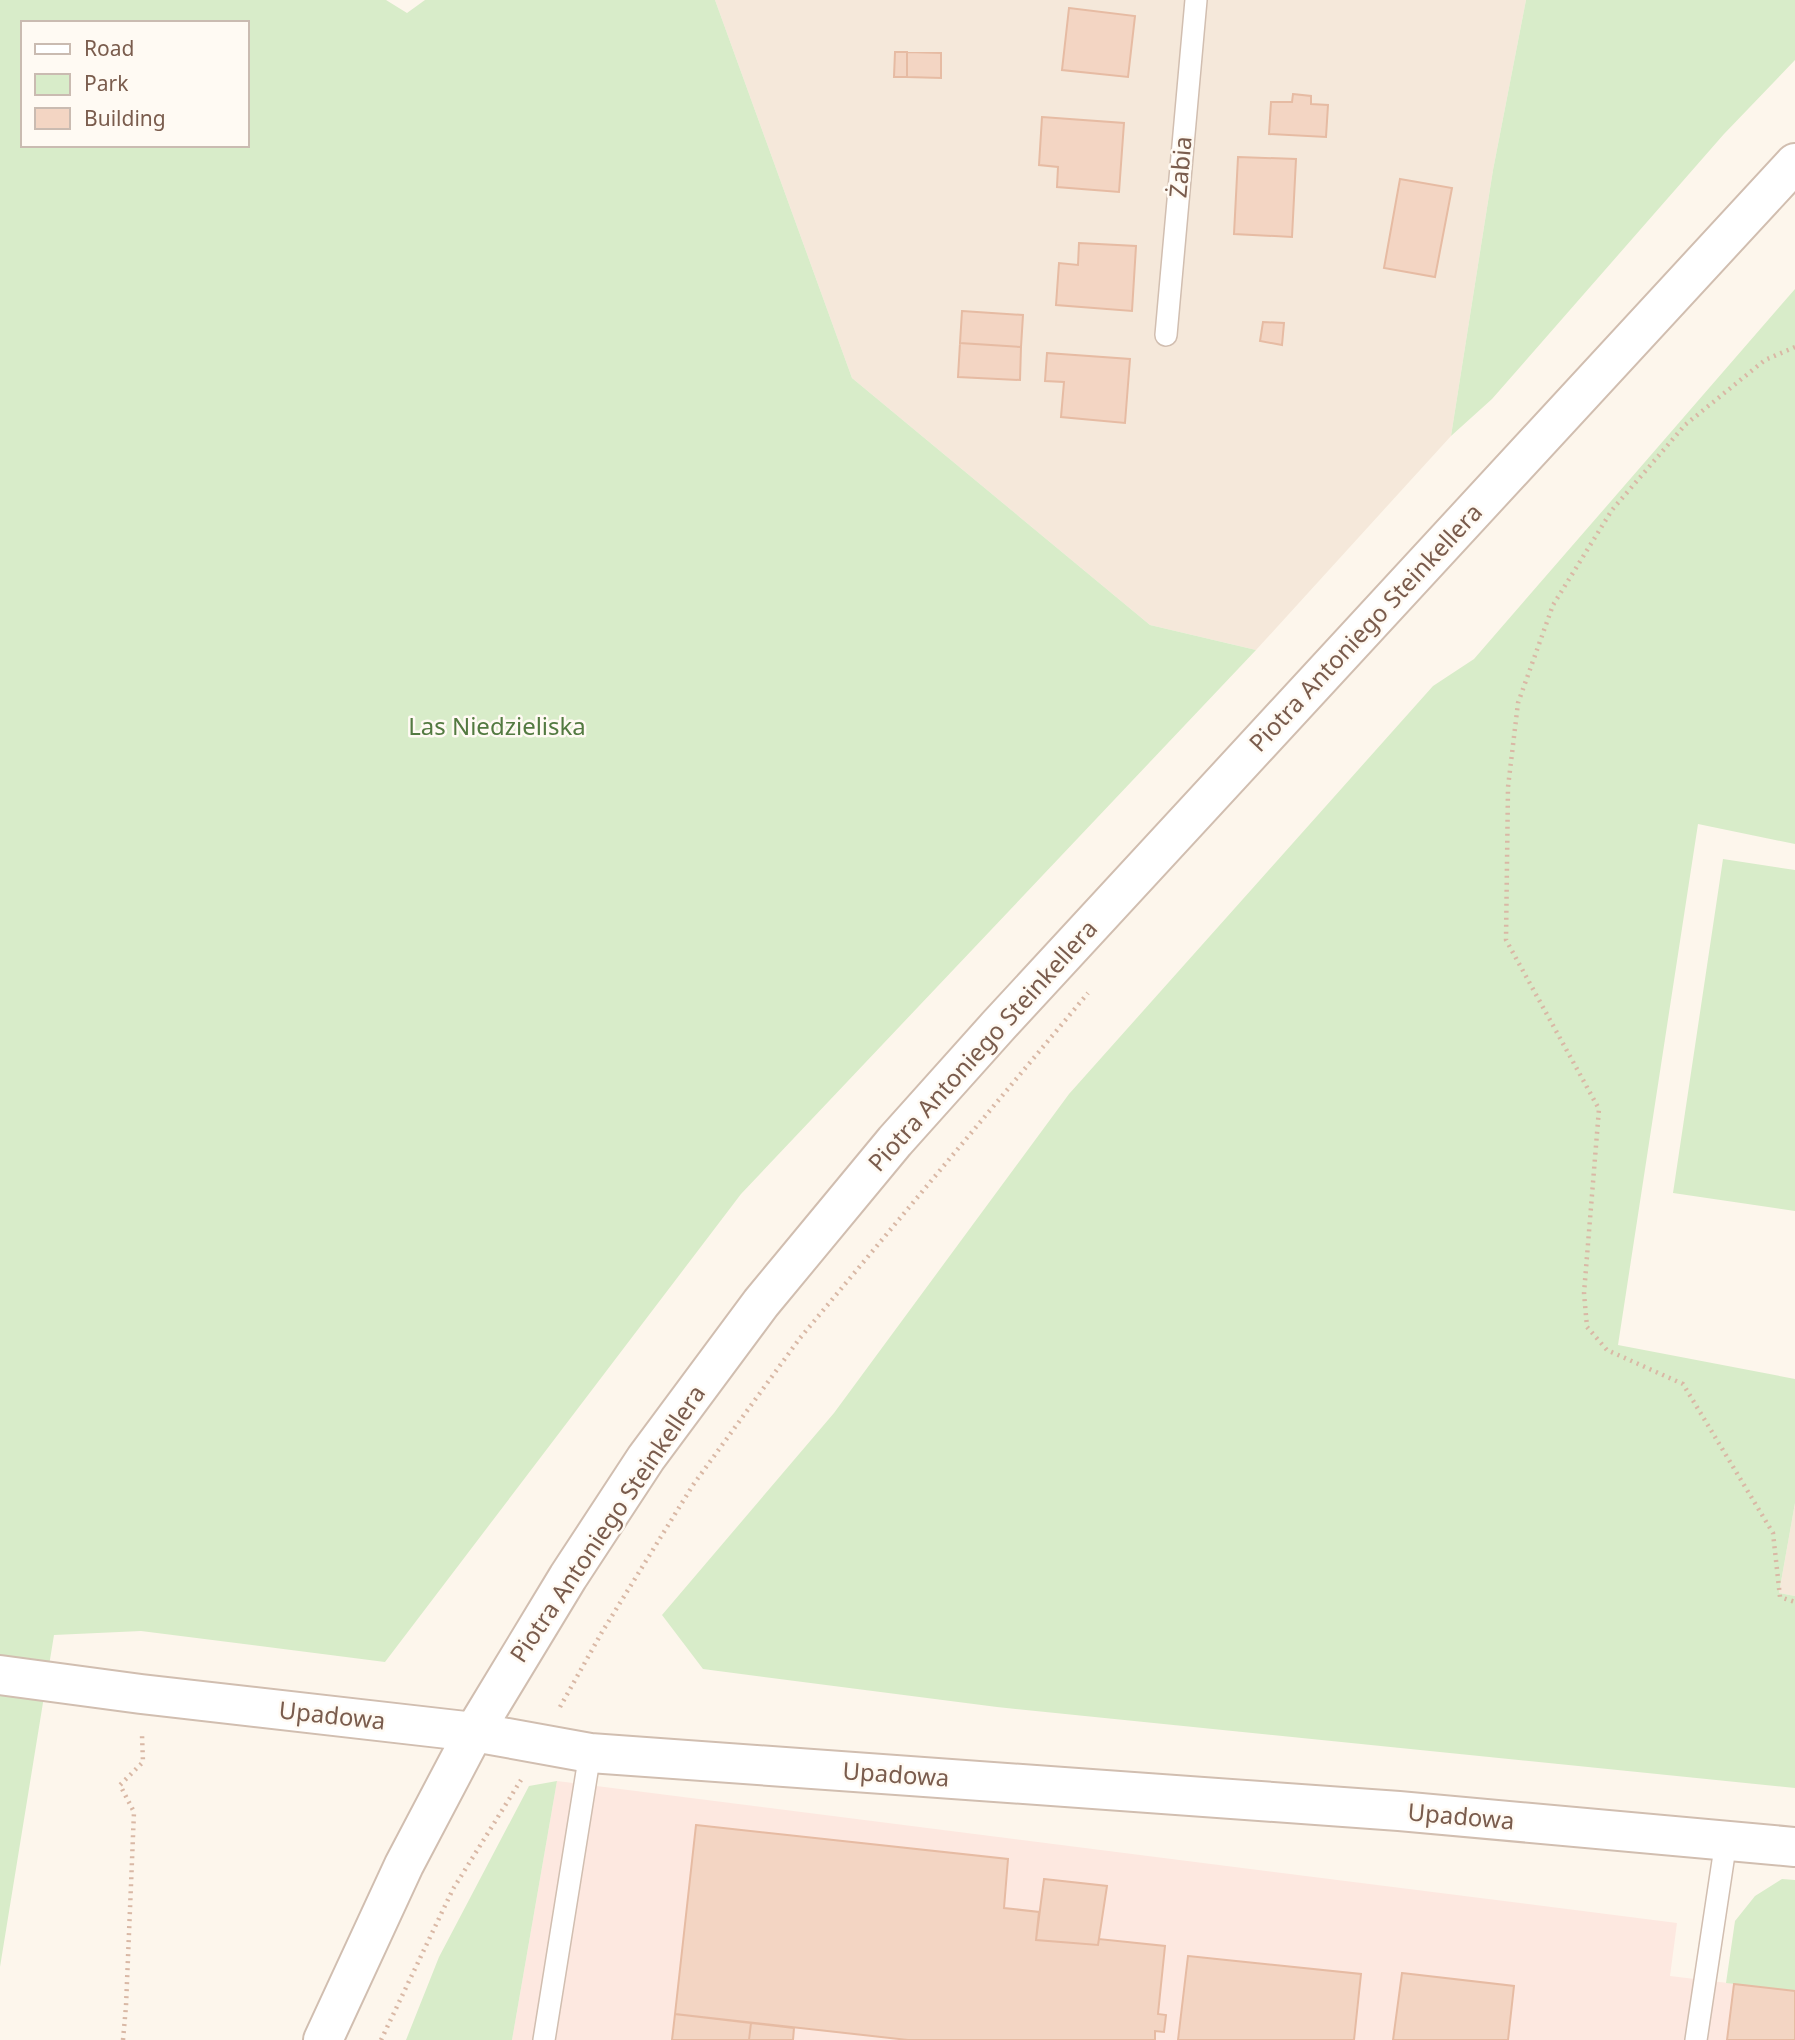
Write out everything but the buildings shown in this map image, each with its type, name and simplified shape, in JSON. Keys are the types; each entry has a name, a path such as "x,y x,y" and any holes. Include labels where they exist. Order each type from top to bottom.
{"street":[{"name":"Piotra Antoniego Steinkellera","path":"323,2040 404,1865 474,1732 568,1577 646,1458 761,1303 877,1163 998,1026 1795,163"},
{"name":"Upadowa","path":"0,1675 141,1695 474,1732 590,1753 1399,1811 1795,1847"}],"lane":[{"name":"Żabia","path":"1166,335 1196,0"},
{"path":"544,2040 590,1753"},
{"path":"1696,2040 1726,1840"}],"path":[{"path":"1795,347 1765,359 1685,425 1612,510 1553,605 1518,703 1508,787 1506,940 1599,1109 1584,1293 1587,1327 1608,1350 1683,1384 1773,1533 1780,1597 1795,1602"},
{"path":"382,2040 453,1889 543,1745 568,1689 693,1485 800,1338 1095,985"},
{"path":"123,2040 134,1812 120,1785 143,1762 141,1695"}],"shaded area":[{"path":"715,0 1526,0 1493,170 1451,436 1256,650 1150,625 852,378"},
{"path":"1795,1503 1795,1596 1779,1593"},
{"path":"557,1781 1677,1923 1670,1976 1795,1991 1795,2040 512,2040"}],"green space":[{"name":"Las Niedzieliska","path":"0,0 386,0 407,13 425,0 715,0 852,378 1150,625 1256,650 741,1194 385,1662 141,1631 54,1635 0,1967"},
{"path":"1526,0 1795,0 1795,60 1724,134 1492,399 1451,436 1493,170"},
{"path":"1795,289 1795,844 1698,824 1618,1345 1795,1379 1795,1503 1779,1593 1795,1596 1795,1788 997,1707 703,1669 662,1615 834,1413 1069,1094 1433,686 1474,659"},
{"path":"1723,859 1795,870 1795,1211 1673,1193"},
{"path":"557,1781 512,2040 406,2040 439,1957 529,1786"},
{"path":"1782,1879 1795,1880 1795,1991 1726,1983 1735,1921 1755,1896"}]}
